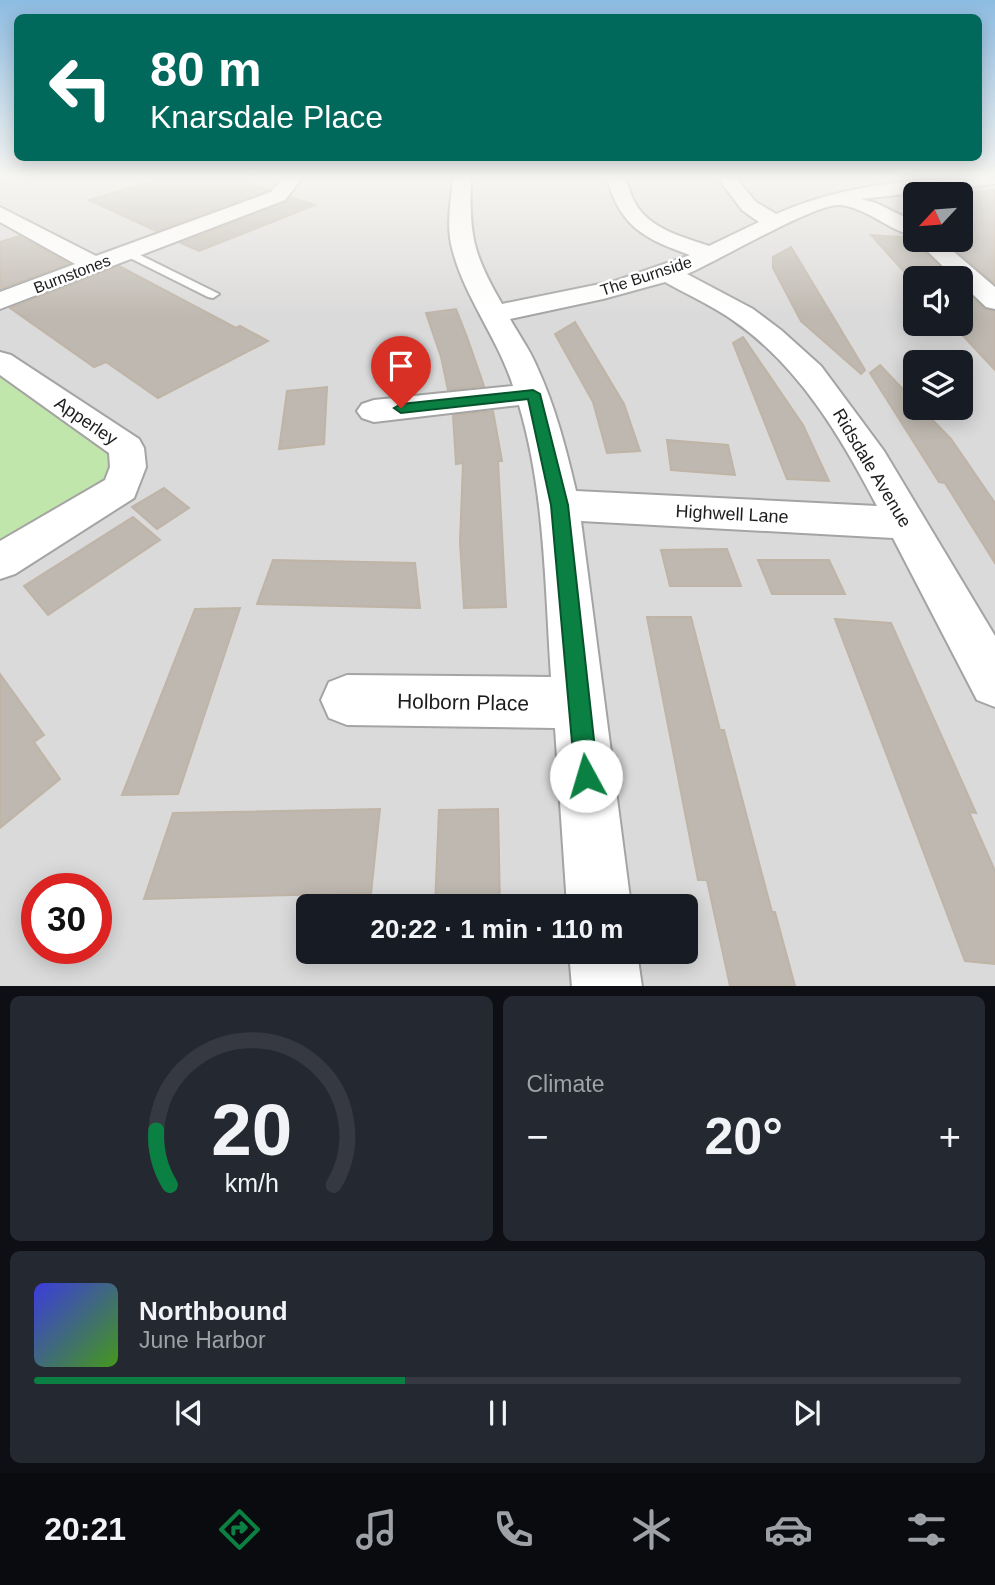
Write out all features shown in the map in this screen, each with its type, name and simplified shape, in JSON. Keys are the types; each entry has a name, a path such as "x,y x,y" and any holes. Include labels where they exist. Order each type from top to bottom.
{"street":[{"path":"20,224 94,265"},
{"name":"Burnstones","path":"0,301 204,224"},
{"path":"459,224 463,248 533,394 559,505 598,894"},
{"path":"644,224 664,236 711,255"},
{"name":"The Burnside","path":"495,314 588,294 667,273 711,255 770,224"},
{"path":"940,252 995,301"},
{"name":"Ridsdale Avenue","path":"667,273 743,315 771,336 810,373 871,460 995,683"},
{"name":"Apperley","path":"0,361 125,448 128,467 121,488 0,562"},
{"path":"374,411 533,394"},
{"name":"Highwell Lane","path":"559,505 904,523"},
{"name":"Holborn Place","path":"347,700 579,703"},
{"path":"604,964 607,986"}],"lane":[{"path":"128,253 213,294"}],"shaded area":[{"path":"0,224 903,224 903,252 973,252 973,224 995,224 995,986 0,986"}],"green space":[{"path":"0,373 111,452 111,470 104,487 0,548"}],"building":[{"path":"141,224 175,224 156,231"},
{"path":"230,224 267,224 199,251 181,243"},
{"path":"973,224 995,224 995,284 958,252 973,252 973,238 979,237 973,235"},
{"path":"871,235 903,237 903,252 924,252 939,266 903,266 903,271"},
{"path":"19,236 69,264 0,289 0,242"},
{"path":"791,247 865,370 861,374 801,321 773,268 773,257"},
{"path":"119,266 236,328 240,326 268,341 158,398 106,362 94,367 10,308"},
{"path":"973,298 984,309 995,311 995,370 963,336 973,336"},
{"path":"456,309 484,386 448,390 441,357 426,313"},
{"path":"575,322 624,404 640,451 607,453 593,402 555,334"},
{"path":"743,337 803,425 829,481 787,479 733,343"},
{"path":"880,365 903,389 903,420 933,420 951,439 995,503 995,563 945,483 939,482 870,373"},
{"path":"327,387 324,444 279,449 287,391"},
{"path":"493,411 502,461 498,461 506,607 464,608 460,542 463,463 456,464 453,415"},
{"path":"667,440 728,445 735,475 671,470"},
{"path":"164,488 189,508 157,529 132,507"},
{"path":"133,517 160,540 48,615 24,586"},
{"path":"727,549 741,586 670,586 661,550"},
{"path":"273,560 415,563 420,608 257,604"},
{"path":"758,560 829,560 845,594 772,594"},
{"path":"240,608 178,794 122,795 195,609"},
{"path":"647,617 691,617 720,730 724,730 772,912 775,912 795,986 730,986 707,880 698,880"},
{"path":"835,619 891,623 976,813 969,812 995,871 995,964 965,961"},
{"path":"0,674 44,735 34,742 60,779 0,828"},
{"path":"380,809 371,893 144,899 173,813"},
{"path":"498,809 500,894 436,894 439,810"}],"route":[{"path":"401,408 533,394 546,438 559,505 586,776"}]}
